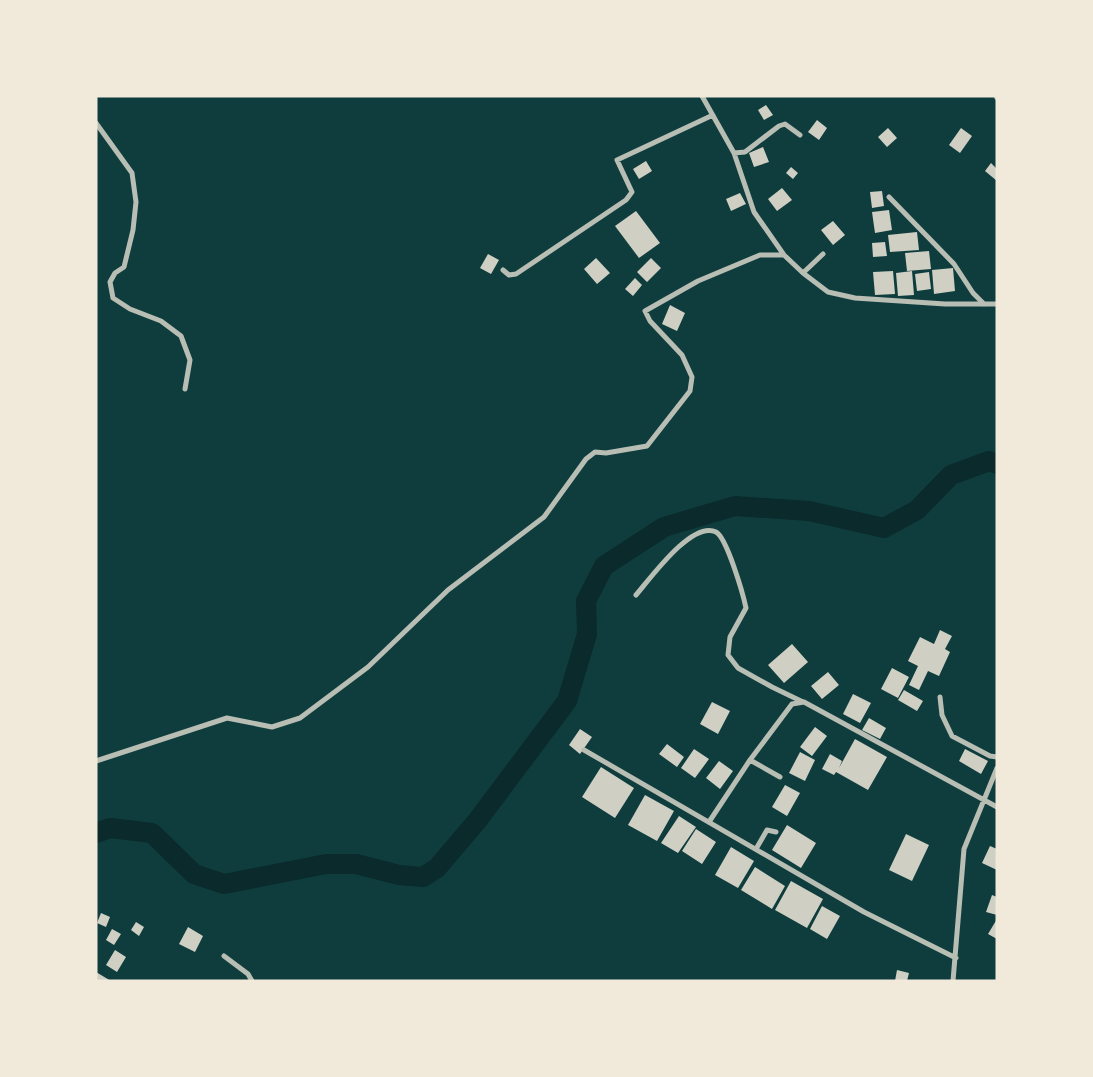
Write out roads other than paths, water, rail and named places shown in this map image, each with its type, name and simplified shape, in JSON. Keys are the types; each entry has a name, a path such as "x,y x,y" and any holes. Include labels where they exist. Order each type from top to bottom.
{"street":[{"path":"702,96 734,153 754,212 784,255 828,292 855,298 945,304 997,304"},
{"path":"503,270 509,275 516,274 626,200 632,192 617,160 713,114"},
{"path":"96,123 132,173 136,202 134,230 124,267 115,273 110,282 112,298 130,309 162,321 181,336 190,360 185,389"},
{"path":"734,153 745,152 778,126 785,124 800,135"},
{"path":"889,197 954,264 972,293 984,304"},
{"path":"803,273 823,254"},
{"path":"96,761 227,718 272,727 300,718 368,667 448,590 544,517 586,459 595,452 606,453 647,446 690,391 692,377 682,355 650,321 645,311 698,281 760,255 784,255"},
{"path":"636,595 682,542 696,533 708,530 717,532 725,543 746,608 730,637 728,654 738,668 997,807"},
{"path":"940,697 942,715 952,736 990,756 997,757"},
{"path":"709,822 750,760 792,704 804,702"},
{"path":"584,750 864,912 956,958"},
{"path":"750,760 780,777"},
{"path":"953,981 964,849 997,768"},
{"path":"756,849 768,830 776,832"},
{"path":"224,956 248,974 252,981"}],"waterway":[{"path":"96,833 110,828 152,833 194,874 224,884 326,864 356,864 399,875 423,877 437,868 477,821 567,701 587,634 586,601 604,566 664,527 735,506 809,511 884,528 917,510 951,475 989,461 997,464"}]}
